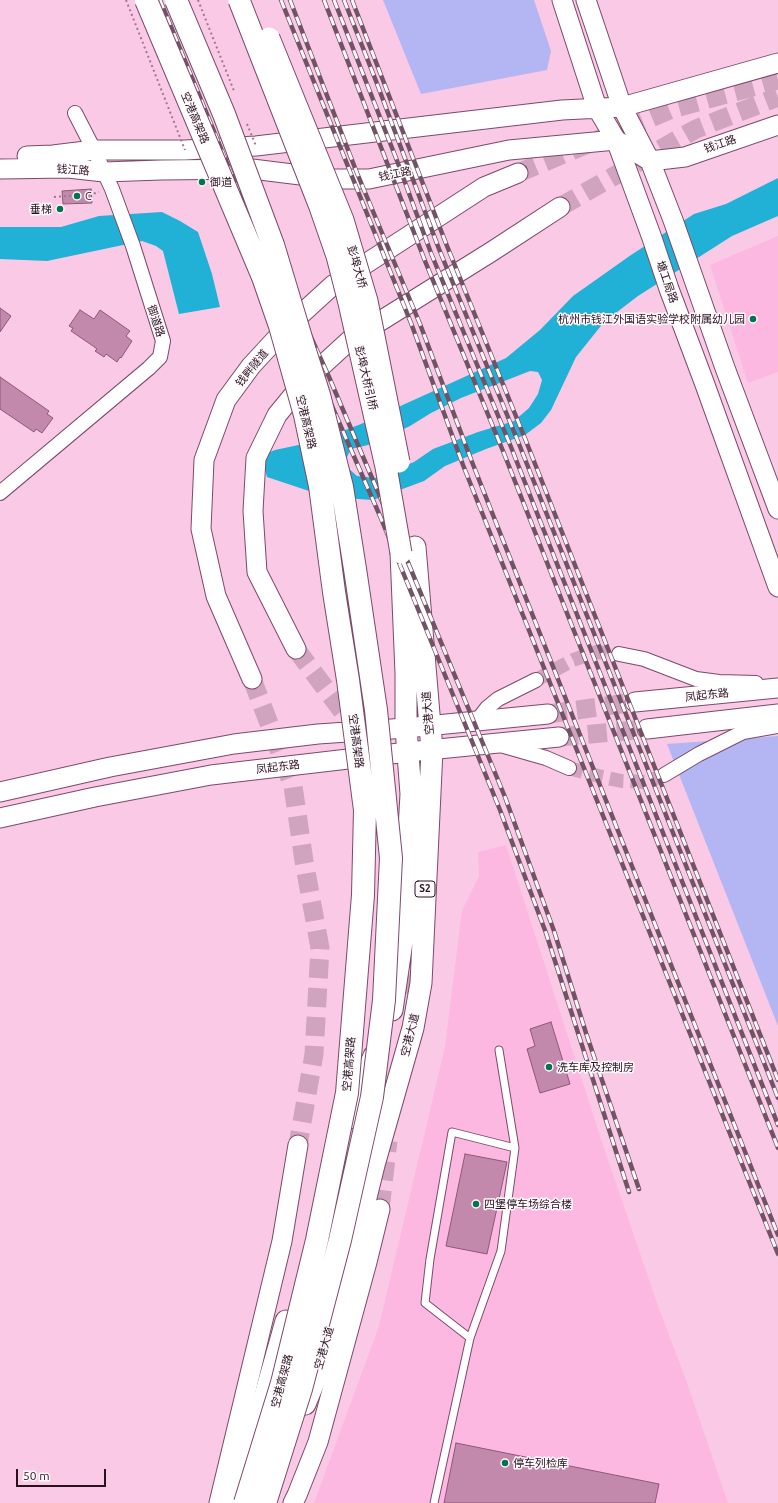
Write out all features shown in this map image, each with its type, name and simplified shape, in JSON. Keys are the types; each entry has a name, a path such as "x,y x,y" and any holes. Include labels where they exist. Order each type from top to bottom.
{"highway":[{"name":"空港高架路","path":"146,0 262,277 280,326 306,415 320,486 365,810 363,895 347,1093 317,1240 286,1368 245,1503"},
{"name":"空港高架路","path":"176,0 224,114 273,245 321,403 342,487 355,569 376,710 391,858 384,1000 372,1097 340,1240 301,1389 265,1503"}],"main road":[{"name":"彭埠大桥引桥","path":"239,0 320,207 337,256 386,467 408,550"},
{"name":"彭埠大桥","path":"254,0 343,220 370,316 392,420 408,550"},
{"name":"塘工局路","path":"562,0 597,108 616,140 778,588"},
{"path":"586,0 622,107 650,161 673,220 778,509"},
{"name":"钱江路","path":"0,157 53,155 94,150 185,150 256,146 562,110 622,107 778,63"},
{"name":"钱江路","path":"650,161 685,157 778,125"},
{"name":"钱江路","path":"0,169 68,168 104,172 252,169 333,179 369,179 509,150 616,140"},
{"path":"616,140 650,161"},
{"name":"钱畔隧道","path":"252,679 216,596 201,529 204,460 226,400 251,366 287,327 333,285 484,187 518,174"},
{"path":"296,649 257,572 253,511 256,458 277,415 304,382 350,340 560,207"},
{"name":"空港大道","path":"265,1503 318,1370 413,1028 421,983 432,750 408,550"},
{"name":"空港大道","path":"233,1503 239,1488 274,1367 323,1181 338,1139 381,1040 392,1010 404,935 411,794 406,728 408,550"},
{"name":"凤起东路","path":"635,702 778,688"},
{"path":"0,792 110,767 234,744 318,734 406,728 548,714"},
{"path":"648,729 778,714"},
{"name":"凤起东路","path":"0,818 95,797 211,775 490,743 559,737"},
{"path":"220,1503 282,1241 298,1145"},
{"path":"293,1503 318,1442 380,1209"}],"street":[{"name":"御道路","path":"0,493 149,368 160,357 163,341 132,246 104,172 75,113"},
{"path":"619,654 644,660 696,679 719,682 778,684"},
{"path":"477,721 487,708 498,699 536,680"},
{"path":"664,776 699,754 743,732 778,726"},
{"path":"490,743 515,748 546,758 569,768"}],"lane":[{"path":"434,1503 470,1338 501,1251 515,1148 499,1050"},
{"path":"470,1338 425,1303 430,1258 452,1132 515,1148"}],"path":[{"path":"126,0 185,150"},
{"path":"198,0 235,95"},
{"path":"247,124 256,146"},
{"path":"54,198 99,192"}],"shaded area":[{"path":"383,0 534,0 551,51 547,70 421,94"},
{"path":"778,178 778,216 732,236 638,296 604,322 576,357 551,410 541,423 525,435 445,466 424,481 373,500 318,494 267,477 263,455 275,450 317,441 361,424 506,358 540,330 573,296 631,255 694,214 726,204","holes":["530,371 538,372 542,380 538,394 529,408 514,421 478,432 433,449 414,462 375,478 357,476 347,467 347,457 351,449 372,444 410,426 431,413 461,398"]},
{"path":"162,212 198,232 212,274 220,307 179,314 163,251 156,246 142,241 47,261 0,259 0,227 61,227 99,216"},
{"name":"杭州市钱江外国语实验学校附属幼儿园","path":"778,236 778,372 748,383 710,265"},
{"path":"778,736 778,1026 667,744"},
{"path":"506,845 603,1145 728,1503 314,1503 379,1326 445,1047 462,911 479,876 478,852"}],"building":[{"name":"C","path":"91,189 92,203 63,204 62,191"},
{"path":"0,308 11,316 0,332"},
{"path":"80,310 94,319 100,310 130,331 126,336 132,341 117,362 106,354 104,357 95,351 97,349 71,331 73,328 69,326"},
{"path":"0,377 49,411 47,414 53,418 42,433 36,429 34,432 0,409"},
{"name":"洗车库及控制房","path":"551,1022 570,1084 540,1093 527,1049 535,1046 530,1029"},
{"name":"四堡停车场综合楼","path":"465,1154 507,1162 487,1254 446,1246"},
{"name":"停车列检库","path":"456,1443 659,1484 655,1503 444,1503"}],"tunnel":[{"path":"518,173 672,109 778,80"},
{"path":"560,207 696,129 778,97"},
{"path":"296,649 343,712 354,731"},
{"path":"536,680 573,660 596,652 619,654"},
{"path":"252,679 293,786 304,861 320,948 314,1054 298,1145"},
{"path":"548,714 635,702"},
{"path":"559,737 647,729"},
{"path":"569,768 622,781 646,782 664,775"},
{"path":"410,994 412,921"},
{"path":"380,1209 388,1141"}],"railway":[{"path":"160,0 246,209 380,516 500,810 546,933 629,1192"},
{"path":"169,0 276,260 329,377 407,560 505,797 554,931 586,1033 639,1189"},
{"path":"281,0 411,323 463,465 778,1254"},
{"path":"290,0 357,173 420,324 472,462 778,1235"},
{"path":"324,0 425,261 503,451 778,1148"},
{"path":"334,0 396,158 431,253 511,447 778,1125"},
{"path":"344,0 439,249 519,444 778,1098"},
{"path":"352,0 447,246 526,441 778,1080"}],"place":[{"name":"御道","path":"202,182"},
{"name":"C","path":"77,196"},
{"name":"垂梯","path":"60,209"},
{"name":"杭州市钱江外国语实验学校附属幼儿园","path":"753,319"},
{"name":"洗车库及控制房","path":"549,1067"},
{"name":"四堡停车场综合楼","path":"476,1204"},
{"name":"停车列检库","path":"505,1463"}]}
